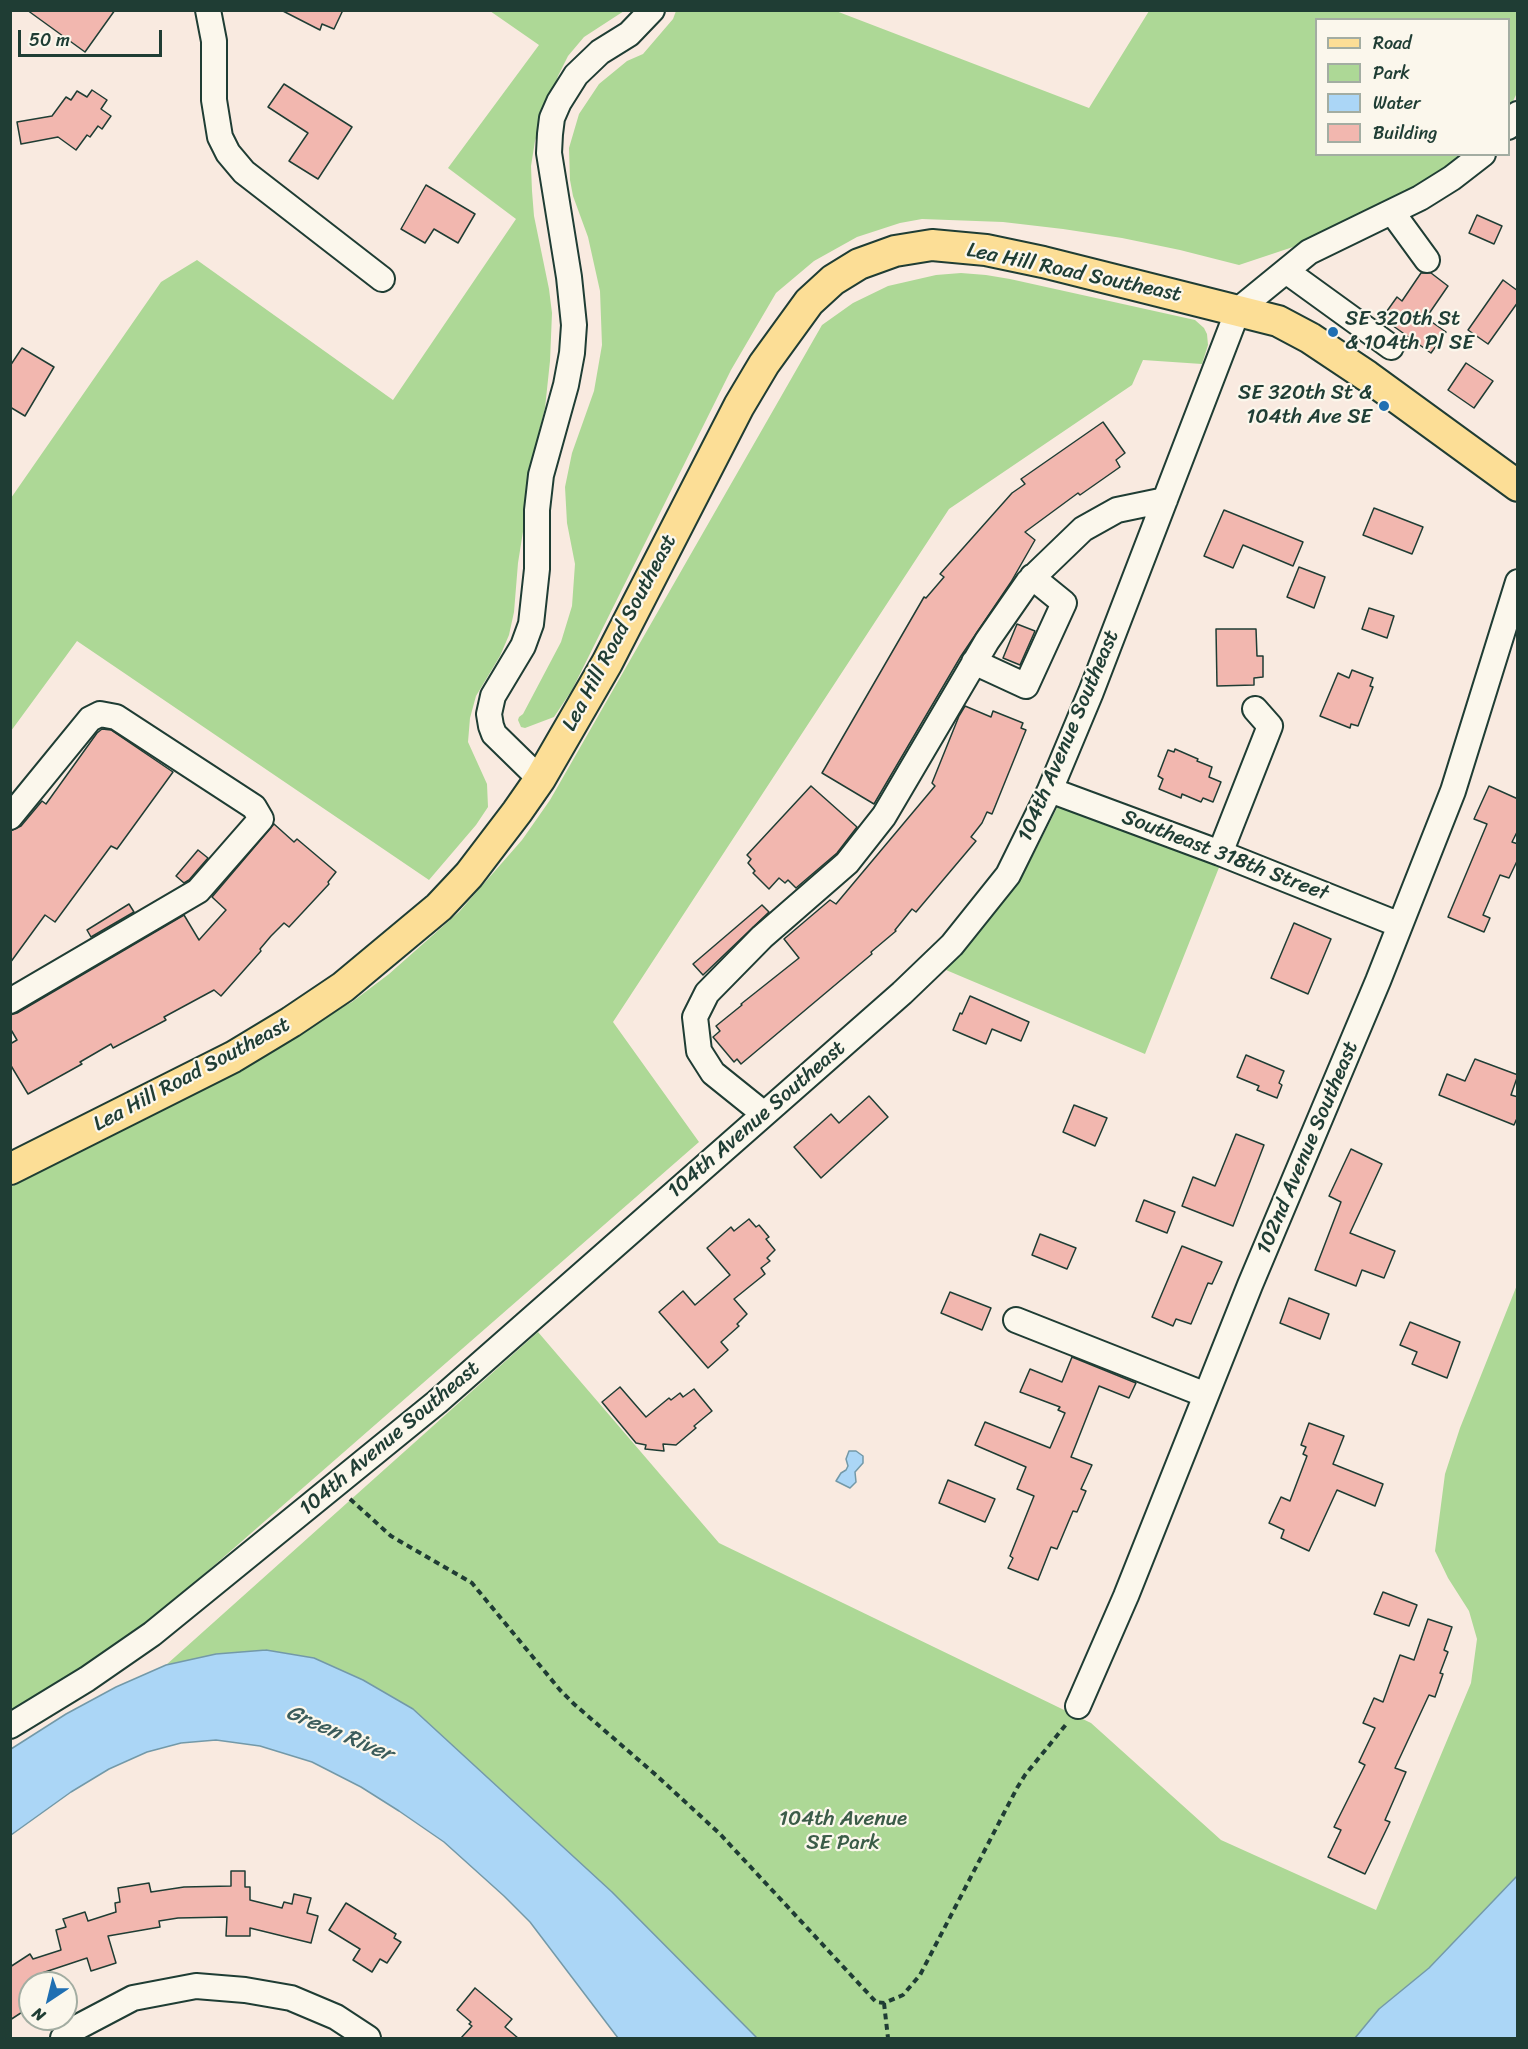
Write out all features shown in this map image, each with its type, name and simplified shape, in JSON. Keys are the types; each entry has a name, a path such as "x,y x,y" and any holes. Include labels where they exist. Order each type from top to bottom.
{"main road":[{"name":"Lea Hill Road Southeast","path":"10,1169 233,1057 291,1022 343,987 439,907 469,874 540,779 607,663 739,406 785,332 809,302 833,280 859,264 895,251 932,245 986,250 1278,321 1310,338 1367,376 1518,486"}],"street":[{"path":"208,10 214,41 214,100 220,137 228,153 244,172 382,279"},
{"path":"540,779 494,734 490,726 489,714 491,701 497,688 523,646 531,624 537,569 537,510 541,475 566,385 572,353 574,325 569,277 549,153 552,118 576,75 600,52 642,23 652,10"},
{"path":"1238,310 1309,252 1420,198 1452,178 1480,156"},
{"path":"1392,212 1427,260"},
{"path":"1286,271 1391,347"},
{"name":"104th Avenue Southeast","path":"10,1726 87,1679 152,1634 437,1402 902,993 952,945 1008,875 1050,790 1091,692 1238,310"},
{"path":"765,1114 713,1073 699,1051 695,1017 707,993 762,938 847,863 884,816 987,641 1032,577 1083,529 1117,510 1165,500"},
{"path":"974,662 1026,686 1064,603 1032,577"},
{"name":"102nd Avenue Southeast","path":"1078,1706 1126,1596 1254,1275 1378,981 1458,780 1518,582"},
{"path":"1220,853 1270,726 1255,709"},
{"path":"10,817 90,719 100,714 116,717 254,807 261,819 198,891 10,1001"},
{"name":"Southeast 318th Street","path":"1050,790 1220,853 1400,925"},
{"path":"1016,1320 1206,1395"},
{"path":"63,2038 76,2028 133,1998 196,1986 245,1990 291,1998 336,2017 368,2038"}],"path":[{"path":"335,1485 391,1536 472,1583 567,1697 720,1834 876,2002 884,2003 903,1995 920,1974 1017,1788 1067,1724 1078,1706"},
{"path":"884,2003 888,2038"}],"green space":[{"path":"490,11 624,11 584,37 568,56 558,76 535,141 531,166 532,191 534,216 552,313 550,361 545,408 539,431 518,563 514,612 509,635 500,656 476,696 470,718 468,742 487,784 488,807 476,825 429,880 77,641 11,731 11,498 161,282 197,260 393,400 516,219 448,168 539,45"},
{"path":"676,11 836,11 1089,108 1149,11 1517,11 1517,93 1510,107 1510,18 1315,18 1315,156 1463,156 1430,179 1378,209 1314,240 1239,265 1122,238 1063,229 1003,222 922,219 900,223 857,237 814,261 776,293 731,370 572,690 554,717 525,728 521,727 519,717 523,714 561,642 572,606 575,564 567,523 565,487 572,453 594,391 602,345 600,291 588,237 573,196 569,148 579,114 599,84 627,61 643,54 673,19"},
{"path":"961,273 1010,279 1195,320 1204,328 1208,345 1202,364 1143,360 1132,385 949,509 613,1022 699,1142 131,1638 11,1714 11,1187 352,1002 389,974 459,912 522,840 550,800 822,325 853,303 888,286 936,275"},
{"path":"1059,804 1220,865 1145,1054 946,970 1006,897 1030,861"},
{"name":"104th Avenue SE Park","path":"1517,1285 1517,1876 1429,1968 1379,2009 1355,2038 757,2038 612,1892 413,1709 363,1680 314,1658 266,1650 166,1665 538,1332 719,1543 1091,1723 1221,1840 1376,1910 1471,1683 1477,1639 1469,1611 1448,1578 1435,1551 1445,1474 1460,1428"}],"water":[{"path":"849,1451 856,1451 863,1456 863,1463 855,1472 856,1482 850,1488 836,1481 848,1466 846,1459"},
{"name":"Green River","path":"266,1650 314,1658 363,1680 413,1709 612,1892 757,2038 618,2038 530,1922 444,1842 361,1787 312,1762 260,1746 216,1740 181,1743 147,1752 109,1769 71,1792 11,1835 11,1749 66,1714 116,1687 166,1665 216,1654"},
{"path":"1517,1876 1517,2038 1355,2038 1379,2009 1429,1968"}],"building":[{"path":"27,10 115,10 85,52"},
{"path":"281,10 343,10 334,29 322,24 320,30"},
{"path":"284,84 352,127 318,179 289,161 308,133 268,107"},
{"path":"92,90 107,100 101,109 111,116 102,129 98,126 90,137 87,135 76,150 58,137 21,144 17,122 52,116 66,97 71,100 77,91 87,97"},
{"path":"426,185 475,214 458,243 434,229 425,243 401,229"},
{"path":"1477,215 1502,226 1494,244 1469,233"},
{"path":"1421,273 1431,273 1448,286 1426,318 1446,332 1431,353 1382,318 1397,297 1402,301"},
{"path":"1503,280 1518,291 1518,302 1488,344 1468,330"},
{"path":"22,348 54,367 25,416 10,407 10,366"},
{"path":"1466,363 1493,381 1474,408 1448,390"},
{"path":"1103,422 1125,453 1116,460 1120,467 1080,495 1078,493 1025,532 1035,540 1011,582 961,656 874,804 822,773 924,597 926,598 944,577 940,574 1012,493 1025,484 1021,479"},
{"path":"1374,508 1423,527 1412,554 1363,535"},
{"path":"1224,510 1303,542 1293,566 1243,545 1233,568 1204,556"},
{"path":"1299,567 1325,577 1314,608 1287,597"},
{"path":"1369,608 1394,616 1387,638 1362,629"},
{"path":"1017,624 1035,631 1020,665 1003,658"},
{"path":"1216,629 1256,629 1257,656 1263,656 1263,677 1254,678 1254,685 1217,686"},
{"path":"1352,670 1373,678 1370,686 1373,687 1358,726 1351,724 1350,728 1320,716 1338,673 1349,678"},
{"path":"965,706 991,717 993,711 1023,723 1021,728 1026,730 992,814 987,812 971,837 976,841 916,912 912,909 896,931 871,952 872,954 741,1064 737,1059 734,1062 713,1037 720,1031 716,1026 799,958 784,939 830,900 836,904 935,786 932,783"},
{"path":"102,729 111,730 173,772 117,849 111,846 55,922 45,915 10,963 10,831 21,826 42,801 46,804"},
{"path":"1175,749 1212,767 1209,777 1221,782 1213,802 1203,798 1201,802 1182,794 1181,798 1159,789 1163,779 1158,776 1168,750 1174,752"},
{"path":"811,786 857,827 837,853 796,888 788,880 785,883 779,878 769,889 753,873 755,871 748,863 751,859 747,855"},
{"path":"1489,786 1518,799 1518,830 1512,842 1518,844 1518,859 1509,878 1500,875 1483,915 1490,918 1484,932 1448,917 1487,824 1474,819"},
{"path":"274,824 294,842 297,839 336,872 328,882 329,884 289,927 284,923 271,936 260,949 261,951 221,996 214,990 164,1017 166,1020 113,1048 111,1044 80,1062 82,1064 28,1094 10,1064 10,1044 17,1040 10,1028 10,1015 184,915 199,940 226,910 212,897"},
{"path":"198,850 208,858 184,883 176,876"},
{"path":"129,904 134,912 91,937 87,930"},
{"path":"762,905 769,912 703,975 693,964"},
{"path":"1294,923 1331,939 1308,994 1271,978"},
{"path":"970,996 1029,1022 1021,1041 992,1029 986,1044 953,1030"},
{"path":"1246,1055 1284,1071 1279,1083 1282,1085 1277,1098 1257,1090 1259,1086 1237,1077"},
{"path":"1475,1059 1518,1075 1511,1095 1518,1097 1518,1116 1514,1125 1439,1095 1447,1074 1465,1081"},
{"path":"869,1096 888,1117 821,1178 794,1147 831,1114 839,1123"},
{"path":"1074,1105 1107,1118 1095,1146 1063,1132"},
{"path":"1236,1134 1264,1145 1233,1226 1182,1206 1193,1177 1215,1186"},
{"path":"1351,1149 1382,1164 1350,1233 1395,1251 1384,1278 1362,1270 1356,1286 1315,1270 1341,1202 1329,1196"},
{"path":"1144,1200 1175,1212 1167,1233 1136,1221"},
{"path":"749,1219 756,1227 759,1225 769,1237 766,1239 775,1250 767,1258 770,1261 761,1268 765,1274 734,1299 747,1314 737,1324 739,1326 721,1342 728,1350 708,1368 659,1312 683,1291 695,1305 730,1275 707,1248 731,1227 734,1231"},
{"path":"1040,1234 1076,1248 1067,1269 1032,1255"},
{"path":"1182,1246 1222,1262 1212,1284 1208,1283 1191,1324 1176,1319 1173,1326 1152,1317"},
{"path":"950,1292 991,1308 982,1330 941,1313"},
{"path":"1289,1298 1329,1314 1320,1339 1280,1323"},
{"path":"1410,1322 1460,1342 1447,1378 1412,1364 1417,1352 1400,1345"},
{"path":"1072,1357 1136,1383 1129,1398 1099,1386 1071,1457 1092,1465 1081,1489 1086,1491 1077,1512 1073,1511 1057,1549 1051,1547 1038,1580 1008,1568 1013,1558 1010,1556 1034,1496 1017,1489 1026,1467 975,1445 985,1422 1050,1448 1065,1413 1058,1410 1060,1407 1020,1392 1030,1369 1062,1382"},
{"path":"620,1387 646,1417 669,1398 671,1400 680,1393 683,1397 694,1389 712,1411 676,1445 663,1444 664,1451 645,1449 646,1445 636,1443 602,1402"},
{"path":"1309,1423 1344,1436 1333,1464 1383,1484 1375,1506 1337,1490 1309,1551 1281,1538 1284,1530 1269,1523 1281,1497 1290,1501 1307,1456 1303,1454 1306,1447 1301,1445"},
{"path":"948,1480 995,1499 985,1522 939,1503"},
{"path":"1383,1592 1417,1605 1409,1626 1374,1614"},
{"path":"1428,1619 1452,1627 1444,1650 1448,1652 1440,1673 1443,1674 1435,1697 1429,1695 1395,1768 1406,1772 1385,1820 1390,1822 1365,1874 1328,1857 1341,1830 1334,1827 1365,1765 1359,1762 1375,1728 1363,1723 1374,1698 1383,1702 1400,1655 1414,1660"},
{"path":"231,1871 245,1871 245,1887 250,1887 250,1900 282,1908 284,1902 292,1904 294,1894 311,1898 307,1913 318,1916 311,1943 250,1928 250,1936 226,1936 227,1917 178,1918 159,1921 160,1927 108,1936 116,1963 91,1971 87,1958 48,1971 18,1971 18,2015 10,2020 10,1967 30,1954 33,1959 61,1950 56,1930 66,1927 63,1919 85,1912 88,1921 116,1912 115,1903 120,1902 118,1888 149,1883 151,1892 184,1887 231,1886"},
{"path":"346,1903 396,1934 394,1938 401,1942 387,1963 380,1959 372,1972 353,1960 360,1949 329,1930"},
{"path":"475,1988 512,2019 505,2027 518,2038 461,2038 472,2026 469,2024 471,2022 457,2010"}],"place":[{"name":"SE 320th St & 104th Pl SE","path":"1333,332"},
{"name":"SE 320th St & 104th Ave SE","path":"1384,406"}]}
